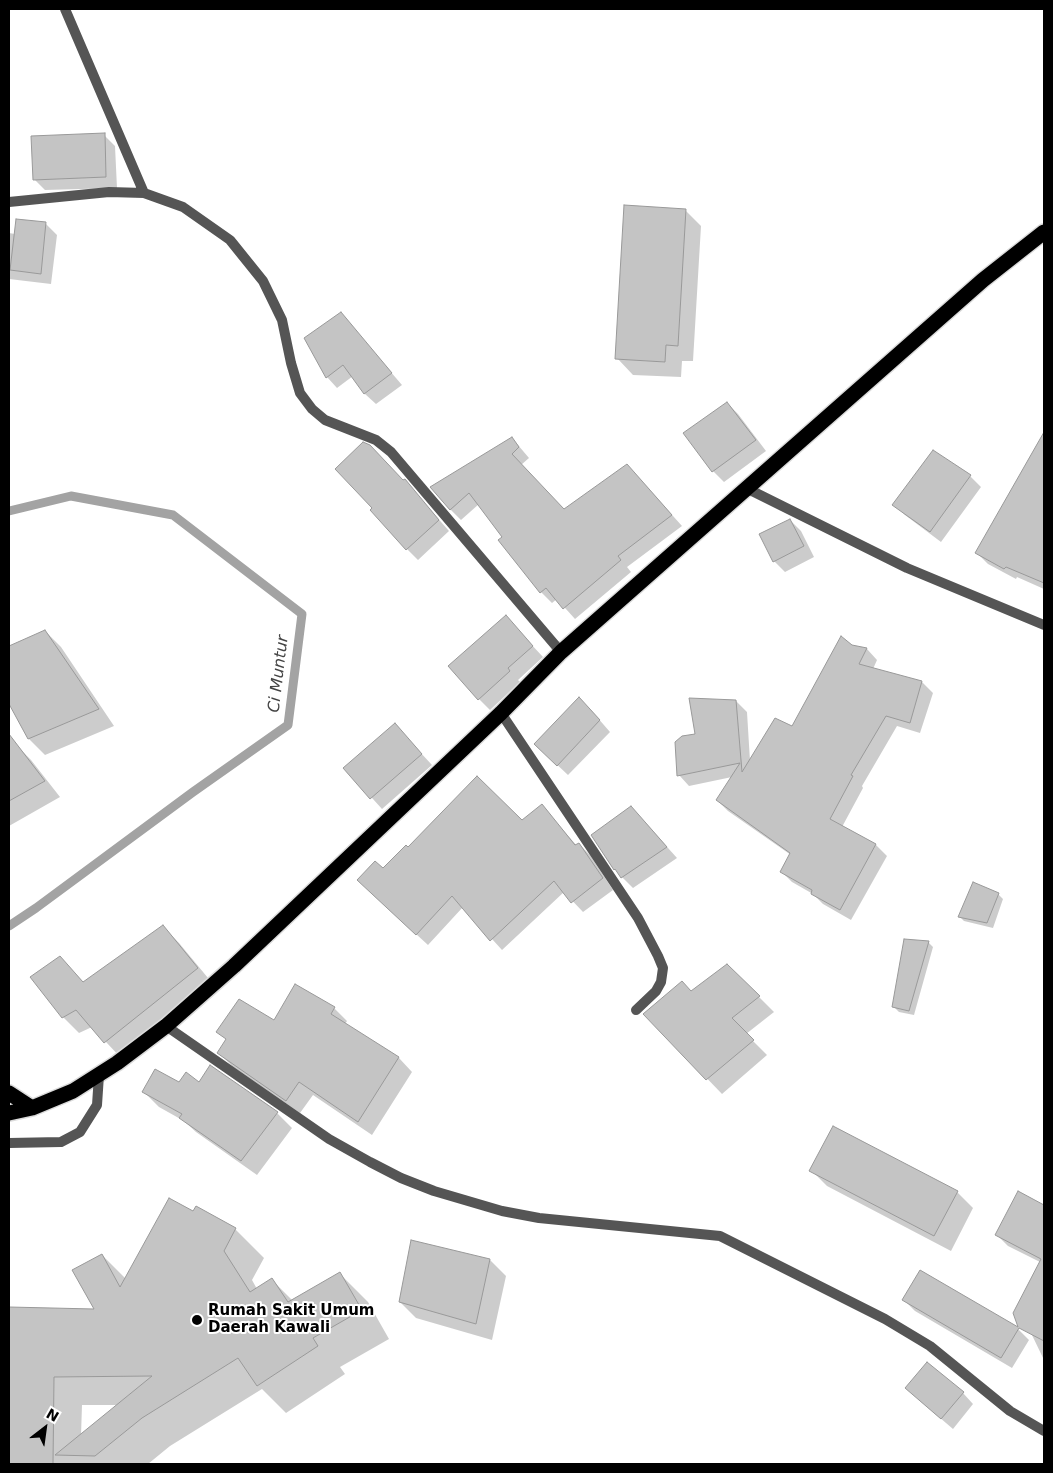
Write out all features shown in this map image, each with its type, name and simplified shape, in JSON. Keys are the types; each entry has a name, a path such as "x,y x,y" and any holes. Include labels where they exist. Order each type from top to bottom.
{"highway":[{"path":"9,1113 32,1108 74,1091 166,1026 241,959 501,713 561,652 983,280 1044,232"},
{"path":"9,1093 32,1108"}],"street":[{"path":"65,9 144,193"},
{"path":"9,202 109,192 144,193 183,207 230,240 263,281 267,289 282,320 291,363 300,393 312,409 325,420 376,440 391,452 561,652"},
{"path":"746,488 907,568 1044,624"},
{"path":"501,713 638,918 658,956 663,968 661,982 656,991 636,1010"},
{"path":"166,1026 329,1139 402,1178 434,1191 502,1211 539,1218 720,1236 892,1324 930,1346 1010,1411 1044,1431"},
{"path":"9,1142 61,1142 80,1132 97,1105 99,1075"}],"building":[{"path":"105,133 106,177 33,180 31,136"},
{"path":"624,205 686,209 678,346 666,345 665,362 615,359"},
{"path":"16,219 46,222 41,274 10,270"},
{"path":"341,312 392,373 364,394 343,365 326,378 304,338"},
{"path":"727,402 756,440 712,472 683,433"},
{"path":"1044,432 1044,583 1006,567 1004,569 975,553"},
{"path":"512,437 519,447 512,454 564,509 627,464 672,515 618,556 621,560 563,609 546,588 540,593 498,540 502,537 469,493 450,510 430,487"},
{"path":"363,442 370,445 403,480 405,479 439,520 406,550 370,510 372,508 335,469"},
{"path":"933,450 971,475 930,532 892,505"},
{"path":"790,519 804,546 773,562 759,534"},
{"path":"506,615 533,646 508,668 510,671 478,700 448,666"},
{"path":"45,630 99,709 28,739 9,704 9,646"},
{"path":"841,636 852,645 867,648 859,664 922,681 910,723 886,716 851,775 853,776 830,819 876,844 840,910 811,894 812,890 780,872 790,853 716,800 740,763 677,776 675,742 682,736 695,734 689,698 736,700 742,772 775,718 792,726"},
{"path":"579,697 600,720 557,766 534,744"},
{"path":"395,723 422,754 370,799 343,768"},
{"path":"9,734 45,781 9,801"},
{"path":"477,776 522,820 542,804 575,845 579,843 603,878 571,903 554,881 490,941 452,896 416,935 357,880 375,861 383,868 406,845 408,847"},
{"path":"631,806 667,847 621,878 591,835"},
{"path":"973,882 999,893 987,923 958,917"},
{"path":"163,925 198,968 104,1043 76,1010 62,1018 30,977 60,956 83,982"},
{"path":"904,939 929,941 909,1011 892,1007"},
{"path":"727,964 760,996 732,1018 754,1040 706,1080 643,1014 682,981 691,991"},
{"path":"295,984 335,1007 331,1014 399,1057 358,1122 299,1082 286,1101 217,1053 226,1039 216,1032 239,999 274,1020"},
{"path":"210,1065 278,1112 241,1161 179,1118 182,1114 142,1092 155,1069 179,1082 186,1072 199,1082"},
{"path":"833,1126 958,1191 934,1236 809,1171"},
{"path":"1018,1191 1044,1205 1044,1341 1019,1328 1001,1358 902,1300 920,1270 1018,1327 1013,1313 1041,1259 995,1235"},
{"path":"169,1198 193,1211 196,1206 236,1228 224,1251 250,1292 272,1278 288,1302 340,1272 362,1310 313,1338 318,1346 257,1386 238,1358 142,1418 95,1456 55,1455 152,1376 54,1377 53,1464 9,1464 9,1307 94,1309 72,1270 102,1254 120,1287"},
{"path":"411,1240 490,1259 476,1324 399,1302"},
{"path":"927,1362 964,1392 941,1419 905,1388"}],"waterway":[{"name":"Ci Muntur","path":"9,511 71,496 173,515 302,614 288,725 9,926"}],"place":[{"name":"Rumah Sakit Umum Daerah Kawali","path":"197,1320"}]}
